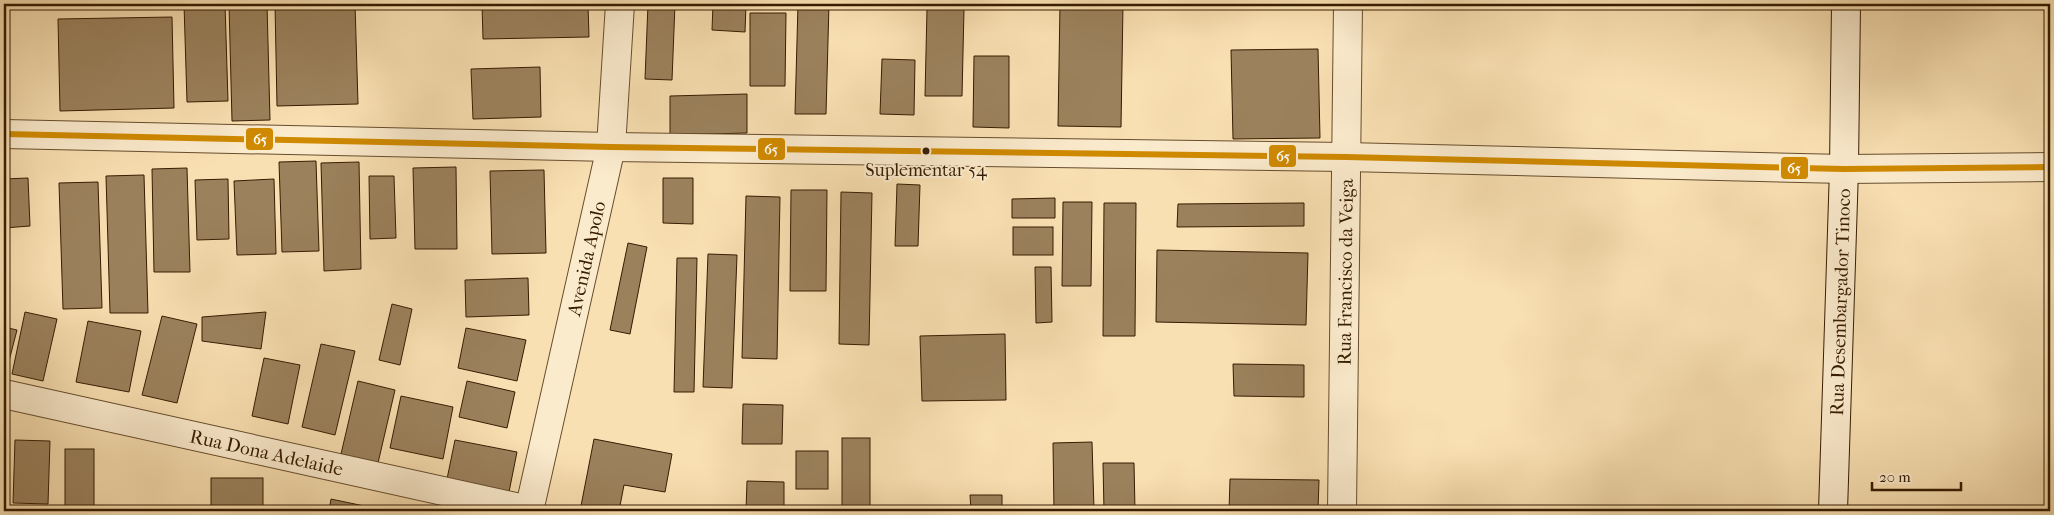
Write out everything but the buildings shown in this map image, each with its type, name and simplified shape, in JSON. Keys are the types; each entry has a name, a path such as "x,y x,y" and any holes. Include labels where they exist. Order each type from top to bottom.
{"street":[{"name":"Avenida Apolo","path":"529,511 611,147 620,4"},
{"name":"Rua Francisco da Veiga","path":"1342,511 1348,4"},
{"name":"Rua Desembargador Tinoco","path":"1834,511 1844,169 1846,4"},
{"path":"4,134 611,147 1346,158 1844,169 2050,166"},
{"name":"Rua Dona Adelaide","path":"4,394 529,511"}],"transit line":[{"name":"65","path":"4,134 611,147 1346,157 1844,169 2050,167"}],"place":[{"name":"Suplementar 54","path":"926,151"}]}
